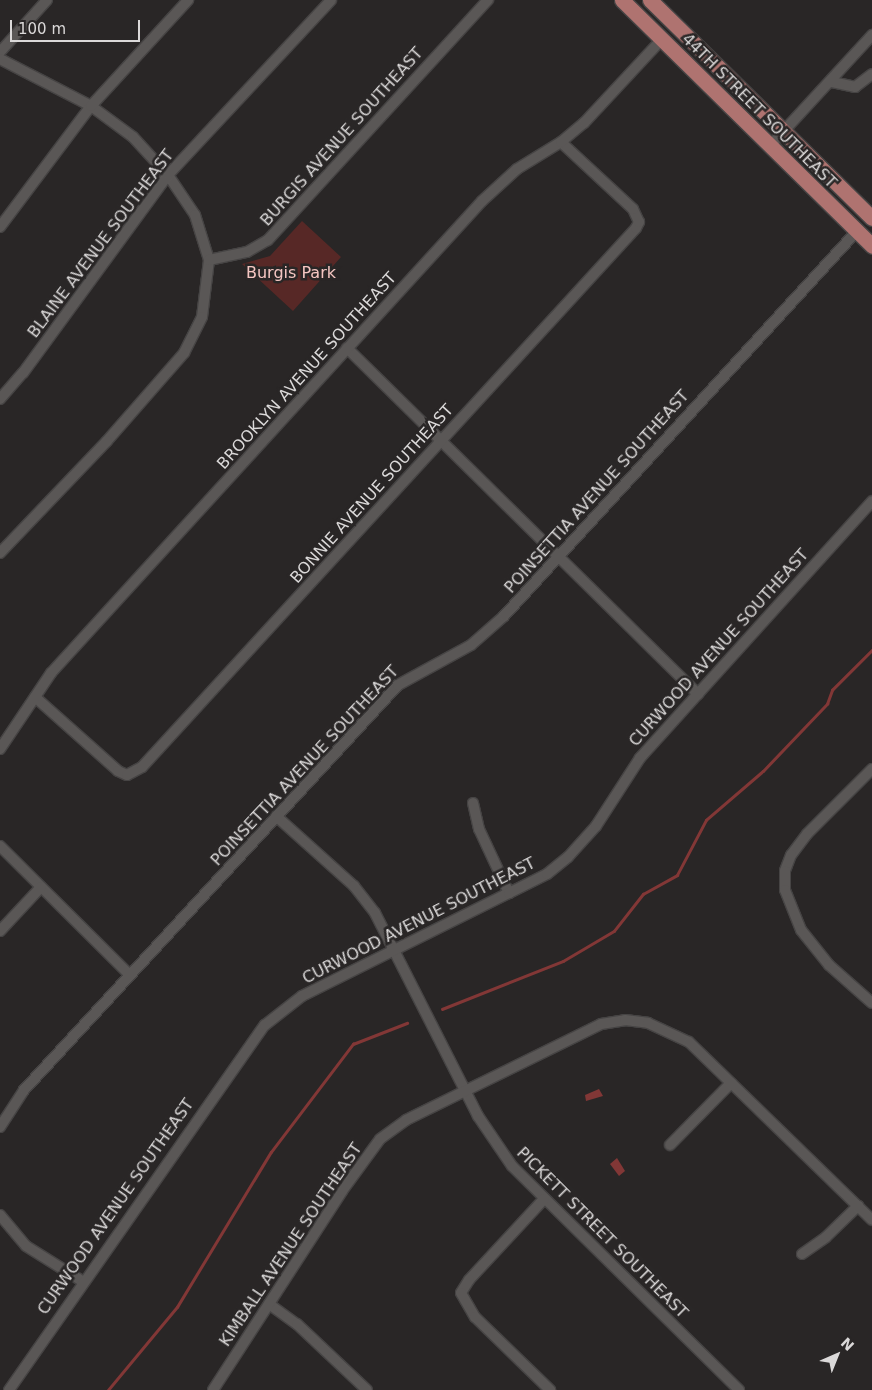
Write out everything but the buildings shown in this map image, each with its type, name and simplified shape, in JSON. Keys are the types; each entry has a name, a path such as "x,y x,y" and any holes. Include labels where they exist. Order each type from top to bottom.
{"main road":[{"name":"44TH STREET SOUTHEAST","path":"622,0 872,246"},
{"name":"44TH STREET SOUTHEAST","path":"650,0 872,218"},
{"path":"857,231 872,227"}],"street":[{"path":"0,52 47,0"},
{"path":"0,227 91,106 188,0"},
{"name":"BLAINE AVENUE SOUTHEAST","path":"0,399 23,373 168,175 331,0"},
{"name":"BURGIS AVENUE SOUTHEAST","path":"209,260 247,252 268,240 488,0"},
{"path":"770,146 832,82 872,35"},
{"name":"BROOKLYN AVENUE SOUTHEAST","path":"0,749 51,673 501,182 534,156 561,142 584,123 662,39"},
{"path":"0,59 91,106 133,137 168,175 195,215 209,260 202,316 184,353 107,441 0,553"},
{"path":"832,82 855,87 872,74"},
{"name":"BONNIE AVENUE SOUTHEAST","path":"35,697 118,771 134,773 388,500 639,222 633,209 561,142"},
{"name":"POINSETTIA AVENUE SOUTHEAST","path":"0,1127 24,1090 398,685 484,635 559,556 857,231"},
{"path":"347,348 442,439 698,694"},
{"name":"CURWOOD AVENUE SOUTHEAST","path":"8,1390 82,1281 265,1025 302,996 546,874 584,842 640,758 872,501"},
{"path":"872,769 806,834 791,855 785,871 785,890 791,912 801,930 829,965 872,1003"},
{"path":"473,803 479,829 509,893"},
{"name":"PICKETT STREET SOUTHEAST","path":"276,816 354,886 375,913 395,949 465,1090 500,1151 544,1199 739,1390"},
{"path":"0,846 130,976"},
{"path":"0,931 41,887"},
{"name":"KIMBALL AVENUE SOUTHEAST","path":"213,1390 342,1191 380,1139 406,1120 590,1028 620,1021 648,1023 689,1042 731,1083"},
{"path":"670,1145 731,1083 872,1220"},
{"path":"544,1199 469,1280 461,1293 475,1317 550,1390"},
{"path":"802,1254 826,1238 858,1206"},
{"path":"0,1215 26,1246 82,1281"},
{"path":"269,1304 297,1324 367,1390"},
{"path":"0,1385 8,1390"}],"green space":[{"name":"Burgis Park","path":"302,221 341,257 293,311 242,264 270,256"}],"shaded area":[{"path":"599,1089 603,1096 586,1101 585,1095"},
{"path":"617,1158 625,1171 619,1176 610,1164"}],"waterway":[{"path":"442,1009 563,961 614,931 643,894 677,875 706,820 763,771 827,704 832,690 872,650"},
{"path":"108,1390 177,1307 271,1152 353,1044 407,1023"}]}
